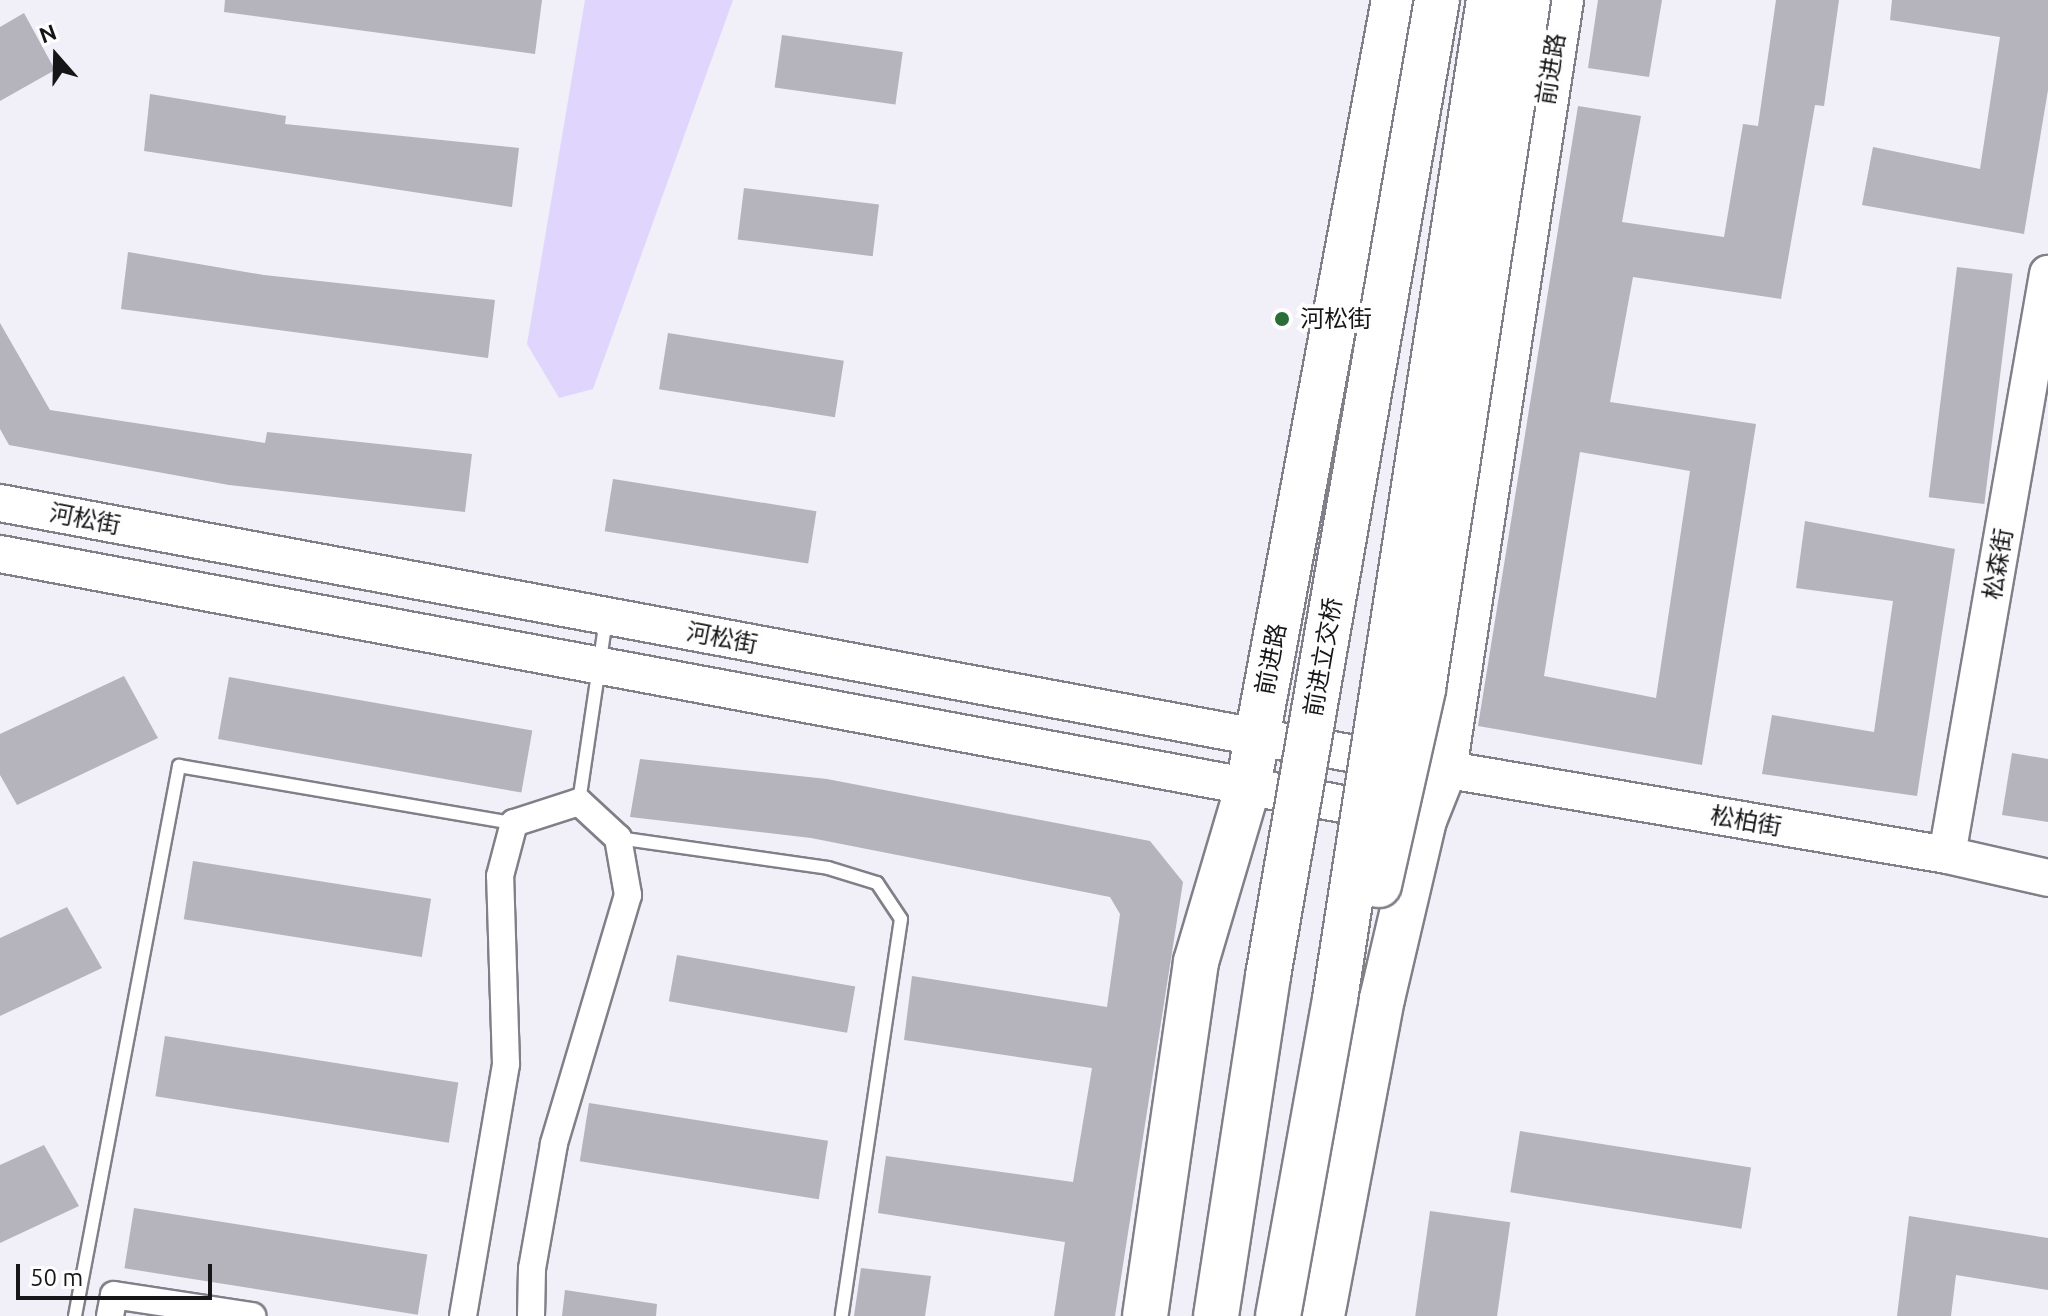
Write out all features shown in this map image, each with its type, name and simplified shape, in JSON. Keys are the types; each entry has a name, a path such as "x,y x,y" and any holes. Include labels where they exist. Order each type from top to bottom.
{"highway":[{"name":"前进路","path":"1145,1316 1196,962 1248,786 1394,0"},
{"name":"前进立交桥","path":"1216,1316 1268,976 1437,0"},
{"path":"1278,1316 1335,999 1489,0"},
{"path":"1335,999 1381,880 1423,689 1528,0"},
{"name":"前进路","path":"1322,1316 1382,999 1424,820 1444,770 1561,0"},
{"path":"1173,1316 1248,786"}],"main road":[{"name":"松森街","path":"1947,855 2048,274"},
{"name":"河松街","path":"0,503 1444,770"},
{"name":"河松街","path":"0,554 1424,820"},
{"name":"松柏街","path":"1444,770 1947,855 2048,878"}],"street":[{"path":"463,1316 506,1064 500,876 514,823 579,802 618,838 628,895 554,1144 532,1269 531,1316"},
{"path":"110,1316 114,1295 252,1316"}],"lane":[{"path":"579,802 607,616"},
{"path":"75,1316 179,766 514,823"},
{"path":"618,838 828,868 877,883 901,919 842,1316"}],"shaded area":[{"path":"585,0 733,0 593,389 559,398 527,344"}],"building":[{"path":"225,0 542,0 535,54 224,12"},
{"path":"1598,0 1662,0 1649,77 1588,68"},
{"path":"1776,0 1839,0 1824,106 1815,105 1781,299 1633,277 1610,402 1756,424 1702,765 1478,726 1578,106 1641,116 1622,222 1724,237 1743,124 1758,126","holes":["1580,452 1690,471 1656,698 1544,676"]},
{"path":"1892,0 2048,0 2048,90 2024,234 1862,205 1873,147 1980,169 2000,37 1890,20"},
{"path":"24,13 55,70 0,101 0,27"},
{"path":"782,35 903,52 895,104 775,87"},
{"path":"150,94 286,116 285,124 519,148 512,207 144,151"},
{"path":"744,188 879,205 873,256 738,240"},
{"path":"128,252 264,275 495,300 488,358 121,309"},
{"path":"1957,267 2013,274 1984,504 1929,497"},
{"path":"0,323 50,410 265,443 267,432 472,454 465,512 229,485 9,445 0,429"},
{"path":"668,333 844,361 835,417 659,389"},
{"path":"613,479 816,511 808,564 605,531"},
{"path":"1805,521 1955,549 1917,796 1762,774 1772,715 1874,732 1893,601 1796,588"},
{"path":"124,676 158,738 17,805 0,775 0,734"},
{"path":"229,677 532,730 521,793 218,739"},
{"path":"2012,753 2048,759 2048,822 2002,815"},
{"path":"640,759 827,779 1150,841 1183,882 1115,1316 1054,1316 1065,1242 878,1213 886,1156 1073,1182 1092,1068 904,1040 912,976 1107,1007 1120,914 1110,897 811,838 630,817"},
{"path":"193,861 431,899 422,957 184,919"},
{"path":"67,907 102,968 0,1016 0,938"},
{"path":"677,955 855,986 847,1033 669,1001"},
{"path":"165,1036 458,1082 449,1143 155,1096"},
{"path":"589,1103 828,1141 819,1199 580,1161"},
{"path":"1520,1131 1751,1168 1741,1229 1510,1192"},
{"path":"44,1145 79,1206 0,1243 0,1165"},
{"path":"134,1208 427,1254 418,1315 124,1268"},
{"path":"1430,1211 1510,1222 1497,1316 1415,1316"},
{"path":"1909,1216 2048,1238 2048,1290 1956,1275 1951,1316 1897,1316"},
{"path":"861,1268 931,1276 925,1316 854,1316"},
{"path":"565,1290 657,1304 656,1316 562,1316"}],"place":[{"name":"河松街","path":"1282,319"}]}
